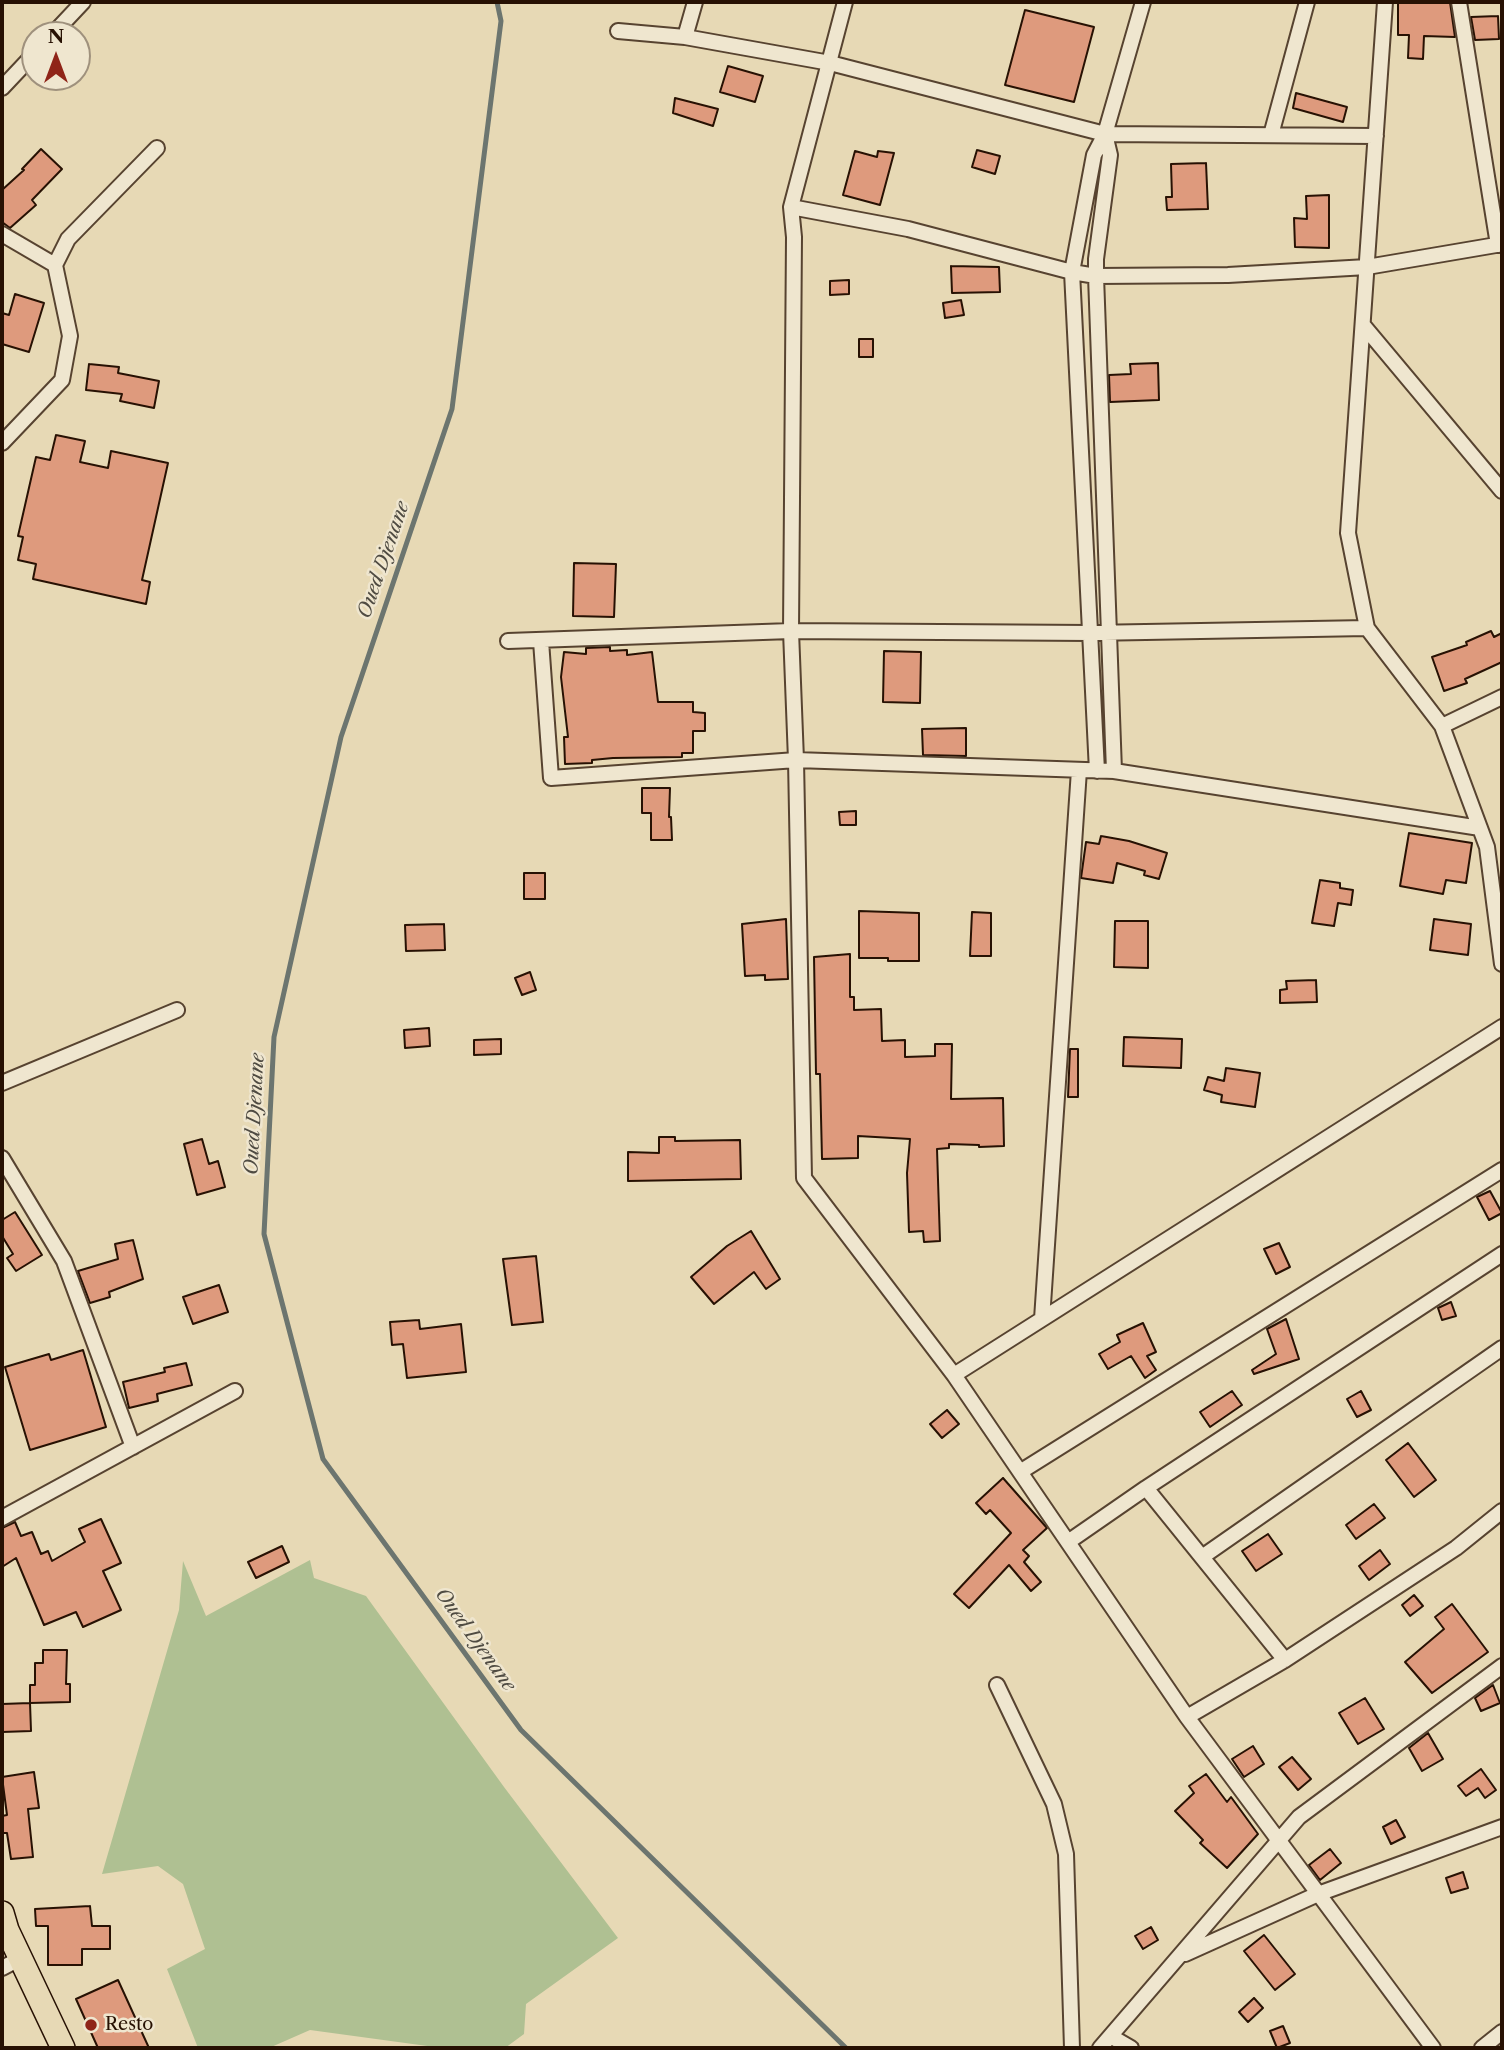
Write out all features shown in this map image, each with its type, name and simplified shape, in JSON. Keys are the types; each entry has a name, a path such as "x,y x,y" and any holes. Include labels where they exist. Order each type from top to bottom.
{"main road":[{"path":"2,1913 11,1963 63,2048"}],"street":[{"path":"65,21 82,2"},
{"path":"685,37 695,2"},
{"path":"845,2 791,207 791,631 804,1178 954,1376 1187,1717 1279,1839 1398,2005 1433,2048"},
{"path":"1097,771 1072,272 1094,155 1105,134 1143,2"},
{"path":"1271,135 1307,2"},
{"path":"1385,2 1348,533 1367,628 1442,726 1487,847 1502,960"},
{"path":"791,207 908,229 1096,276 1228,275 1367,267 1500,244 1459,2"},
{"path":"618,31 685,37 830,63 1105,134 1376,136"},
{"path":"2,88 21,68"},
{"path":"1105,134 1110,155 1096,276 1114,771"},
{"path":"2,443 62,380 70,337 55,265 68,239 157,148"},
{"path":"2,234 55,265"},
{"path":"1363,325 1502,491"},
{"path":"508,641 791,631 1109,633 1367,628"},
{"path":"541,640 551,778 796,760 1114,771 1480,828"},
{"path":"1442,726 1502,697"},
{"path":"1042,1319 1079,770"},
{"path":"1487,847 1502,841"},
{"path":"2,1083 177,1010"},
{"path":"954,1376 1502,1027"},
{"path":"2,1158 64,1261 133,1447"},
{"path":"1020,1472 1502,1170"},
{"path":"1068,1542 1502,1254"},
{"path":"1202,1557 1502,1348"},
{"path":"2,1518 235,1391"},
{"path":"1146,1488 1285,1660"},
{"path":"1187,1717 1285,1660 1456,1548 1502,1511"},
{"path":"1100,2048 1112,2043 1180,1957 1299,1817 1502,1666"},
{"path":"997,1685 1054,1804 1066,1854 1072,2048"},
{"path":"1180,1957 1318,1894 1502,1827"},
{"path":"1482,2048 1502,2032"},
{"path":"1112,2043 1131,2048"}],"green space":[{"path":"310,1560 314,1578 366,1596 504,1787 618,1938 526,2004 524,2034 505,2048 442,2048 310,2030 269,2048 198,2048 167,1969 205,1949 183,1884 158,1866 102,1874 179,1610 183,1561 206,1616"}],"building":[{"path":"1398,2 1450,2 1455,37 1424,36 1423,59 1408,58 1409,35 1398,35"},
{"path":"1025,10 1094,27 1074,102 1005,85"},
{"path":"1498,16 1499,39 1475,40 1471,17"},
{"path":"728,66 763,76 755,102 720,92"},
{"path":"1296,93 1347,107 1343,122 1293,108"},
{"path":"675,98 718,109 713,126 673,113"},
{"path":"41,149 62,169 32,200 36,205 10,228 2,222 2,190 24,170 22,169"},
{"path":"977,150 1000,156 995,174 972,167"},
{"path":"855,151 877,157 878,151 894,153 880,205 843,195"},
{"path":"1206,163 1208,209 1167,210 1166,197 1172,197 1171,164"},
{"path":"1329,195 1329,248 1295,247 1294,218 1307,219 1306,196"},
{"path":"951,266 999,267 1000,292 952,293"},
{"path":"849,280 849,294 830,295 830,281"},
{"path":"15,294 44,303 29,352 2,344 2,313 9,315"},
{"path":"961,300 964,315 945,318 943,303"},
{"path":"859,339 873,339 873,357 859,357"},
{"path":"1158,363 1159,400 1110,402 1109,375 1131,374 1130,364"},
{"path":"89,364 119,367 118,373 159,381 154,408 120,401 122,394 86,390"},
{"path":"56,435 85,441 80,462 108,468 111,451 168,463 142,580 150,582 146,604 33,579 36,564 18,560 23,537 18,536 36,457 50,460"},
{"path":"574,563 616,564 614,617 573,616"},
{"path":"1491,631 1494,637 1502,633 1502,662 1465,679 1467,683 1444,691 1432,657 1467,645 1466,642"},
{"path":"610,647 610,651 627,650 627,655 652,652 658,702 693,702 693,712 705,713 705,731 693,731 693,753 682,753 682,757 613,758 592,760 592,763 565,764 564,737 568,737 561,677 564,652 586,654 586,648"},
{"path":"884,651 921,652 920,703 883,702"},
{"path":"966,728 966,756 923,755 922,729"},
{"path":"642,788 670,788 669,817 672,840 651,840 651,813 642,813"},
{"path":"856,811 856,825 840,825 839,812"},
{"path":"1409,833 1472,843 1466,883 1446,880 1443,894 1400,886"},
{"path":"1101,836 1129,841 1167,853 1159,879 1144,875 1145,871 1117,863 1113,883 1081,878 1086,842 1099,844"},
{"path":"524,873 545,873 545,899 524,899"},
{"path":"1320,880 1340,883 1340,888 1353,890 1351,905 1338,903 1334,926 1312,923"},
{"path":"859,911 919,913 919,961 859,958"},
{"path":"972,912 991,913 991,956 970,956"},
{"path":"786,919 788,979 765,980 765,975 745,976 742,924"},
{"path":"1434,919 1471,924 1468,955 1430,950"},
{"path":"1115,921 1148,921 1148,968 1114,967"},
{"path":"444,924 445,950 406,951 405,925"},
{"path":"850,954 850,997 854,997 854,1010 881,1009 882,1041 905,1040 905,1057 935,1056 935,1044 952,1044 951,1099 1003,1098 1004,1146 949,1144 949,1148 937,1149 940,1241 924,1242 923,1231 909,1232 907,1173 910,1139 858,1136 858,1158 822,1159 820,1074 816,1074 814,957"},
{"path":"530,972 536,990 522,995 515,978"},
{"path":"1316,980 1317,1002 1280,1003 1280,990 1287,989 1286,981"},
{"path":"429,1028 430,1046 405,1048 404,1030"},
{"path":"1124,1037 1182,1039 1181,1068 1123,1066"},
{"path":"501,1039 501,1054 474,1055 474,1040"},
{"path":"1070,1049 1078,1049 1078,1097 1068,1097"},
{"path":"1226,1068 1260,1073 1255,1107 1221,1102 1222,1095 1204,1090 1208,1077 1224,1081"},
{"path":"659,1137 675,1137 675,1141 740,1140 741,1179 628,1181 628,1152 659,1153"},
{"path":"202,1139 209,1164 218,1161 225,1187 197,1195 184,1144"},
{"path":"1490,1191 1502,1213 1489,1220 1477,1197"},
{"path":"15,1212 42,1255 16,1271 7,1258 13,1254 2,1236 2,1220"},
{"path":"751,1231 780,1279 766,1289 754,1272 714,1304 691,1277 727,1246"},
{"path":"133,1240 143,1279 109,1292 110,1297 90,1303 78,1271 118,1259 115,1244"},
{"path":"1279,1243 1290,1267 1276,1274 1264,1249"},
{"path":"536,1256 543,1322 512,1325 503,1259"},
{"path":"219,1285 228,1312 193,1324 183,1297"},
{"path":"1451,1302 1456,1316 1442,1320 1438,1308"},
{"path":"1286,1319 1299,1359 1254,1374 1252,1370 1276,1354 1267,1329"},
{"path":"419,1320 420,1329 461,1324 466,1372 407,1378 403,1344 392,1345 390,1322"},
{"path":"1143,1323 1156,1352 1147,1356 1156,1370 1145,1378 1131,1356 1108,1369 1099,1354 1120,1342 1117,1335"},
{"path":"83,1350 106,1427 30,1450 5,1367 49,1354 51,1360"},
{"path":"186,1363 192,1385 157,1394 158,1401 129,1408 123,1382 165,1372 164,1368"},
{"path":"1232,1391 1242,1405 1210,1427 1200,1412"},
{"path":"1361,1391 1371,1410 1357,1417 1347,1399"},
{"path":"947,1410 959,1424 942,1438 930,1424"},
{"path":"1408,1443 1436,1480 1414,1497 1386,1460"},
{"path":"1003,1478 1047,1528 1023,1550 1029,1556 1024,1562 1041,1582 1031,1591 1009,1565 969,1608 954,1594 1011,1533 990,1510 986,1514 976,1503"},
{"path":"1374,1504 1385,1518 1356,1539 1346,1525"},
{"path":"101,1519 121,1563 103,1571 121,1610 83,1627 76,1612 44,1625 16,1558 2,1567 2,1528 15,1522 21,1536 32,1532 41,1554 48,1551 52,1561 85,1542 79,1529"},
{"path":"1268,1534 1282,1554 1256,1571 1242,1551"},
{"path":"282,1546 289,1562 256,1578 248,1562"},
{"path":"1380,1550 1390,1564 1369,1580 1359,1566"},
{"path":"1414,1595 1423,1606 1410,1616 1402,1605"},
{"path":"1452,1604 1488,1652 1432,1693 1405,1662 1444,1629 1435,1617"},
{"path":"43,1650 67,1650 66,1684 70,1684 70,1702 30,1703 30,1685 35,1685 35,1663 43,1663"},
{"path":"1493,1685 1500,1703 1481,1711 1475,1698"},
{"path":"1365,1698 1384,1729 1358,1744 1339,1713"},
{"path":"30,1703 31,1731 2,1732 2,1704"},
{"path":"1428,1733 1443,1759 1422,1771 1409,1748"},
{"path":"1253,1746 1264,1764 1244,1777 1232,1759"},
{"path":"1292,1757 1311,1779 1298,1790 1279,1767"},
{"path":"1481,1769 1496,1790 1485,1798 1478,1788 1466,1796 1458,1786"},
{"path":"34,1772 39,1808 28,1809 33,1857 11,1859 7,1833 2,1833 2,1816 7,1815 2,1777"},
{"path":"1206,1774 1227,1802 1231,1797 1258,1834 1227,1868 1200,1843 1203,1840 1175,1811 1194,1793 1189,1786"},
{"path":"1396,1820 1405,1837 1391,1844 1383,1827"},
{"path":"1330,1849 1341,1863 1320,1880 1309,1865"},
{"path":"1463,1872 1468,1888 1451,1893 1446,1878"},
{"path":"90,1906 92,1926 110,1926 110,1949 82,1949 82,1965 48,1965 48,1926 36,1926 35,1909"},
{"path":"1151,1927 1158,1940 1143,1949 1135,1936"},
{"path":"1264,1935 1295,1974 1275,1990 1244,1951"},
{"path":"118,1980 149,2048 98,2048 76,1999"},
{"path":"1254,1998 1263,2008 1248,2022 1239,2012"},
{"path":"1283,2026 1290,2043 1277,2048 1270,2031"}],"waterway":[{"name":"Oued Djenane","path":"497,2 501,21 452,409 341,737 274,1037 264,1234 323,1459 521,1730 846,2048"}],"place":[{"name":"Resto","path":"91,2025"}]}
